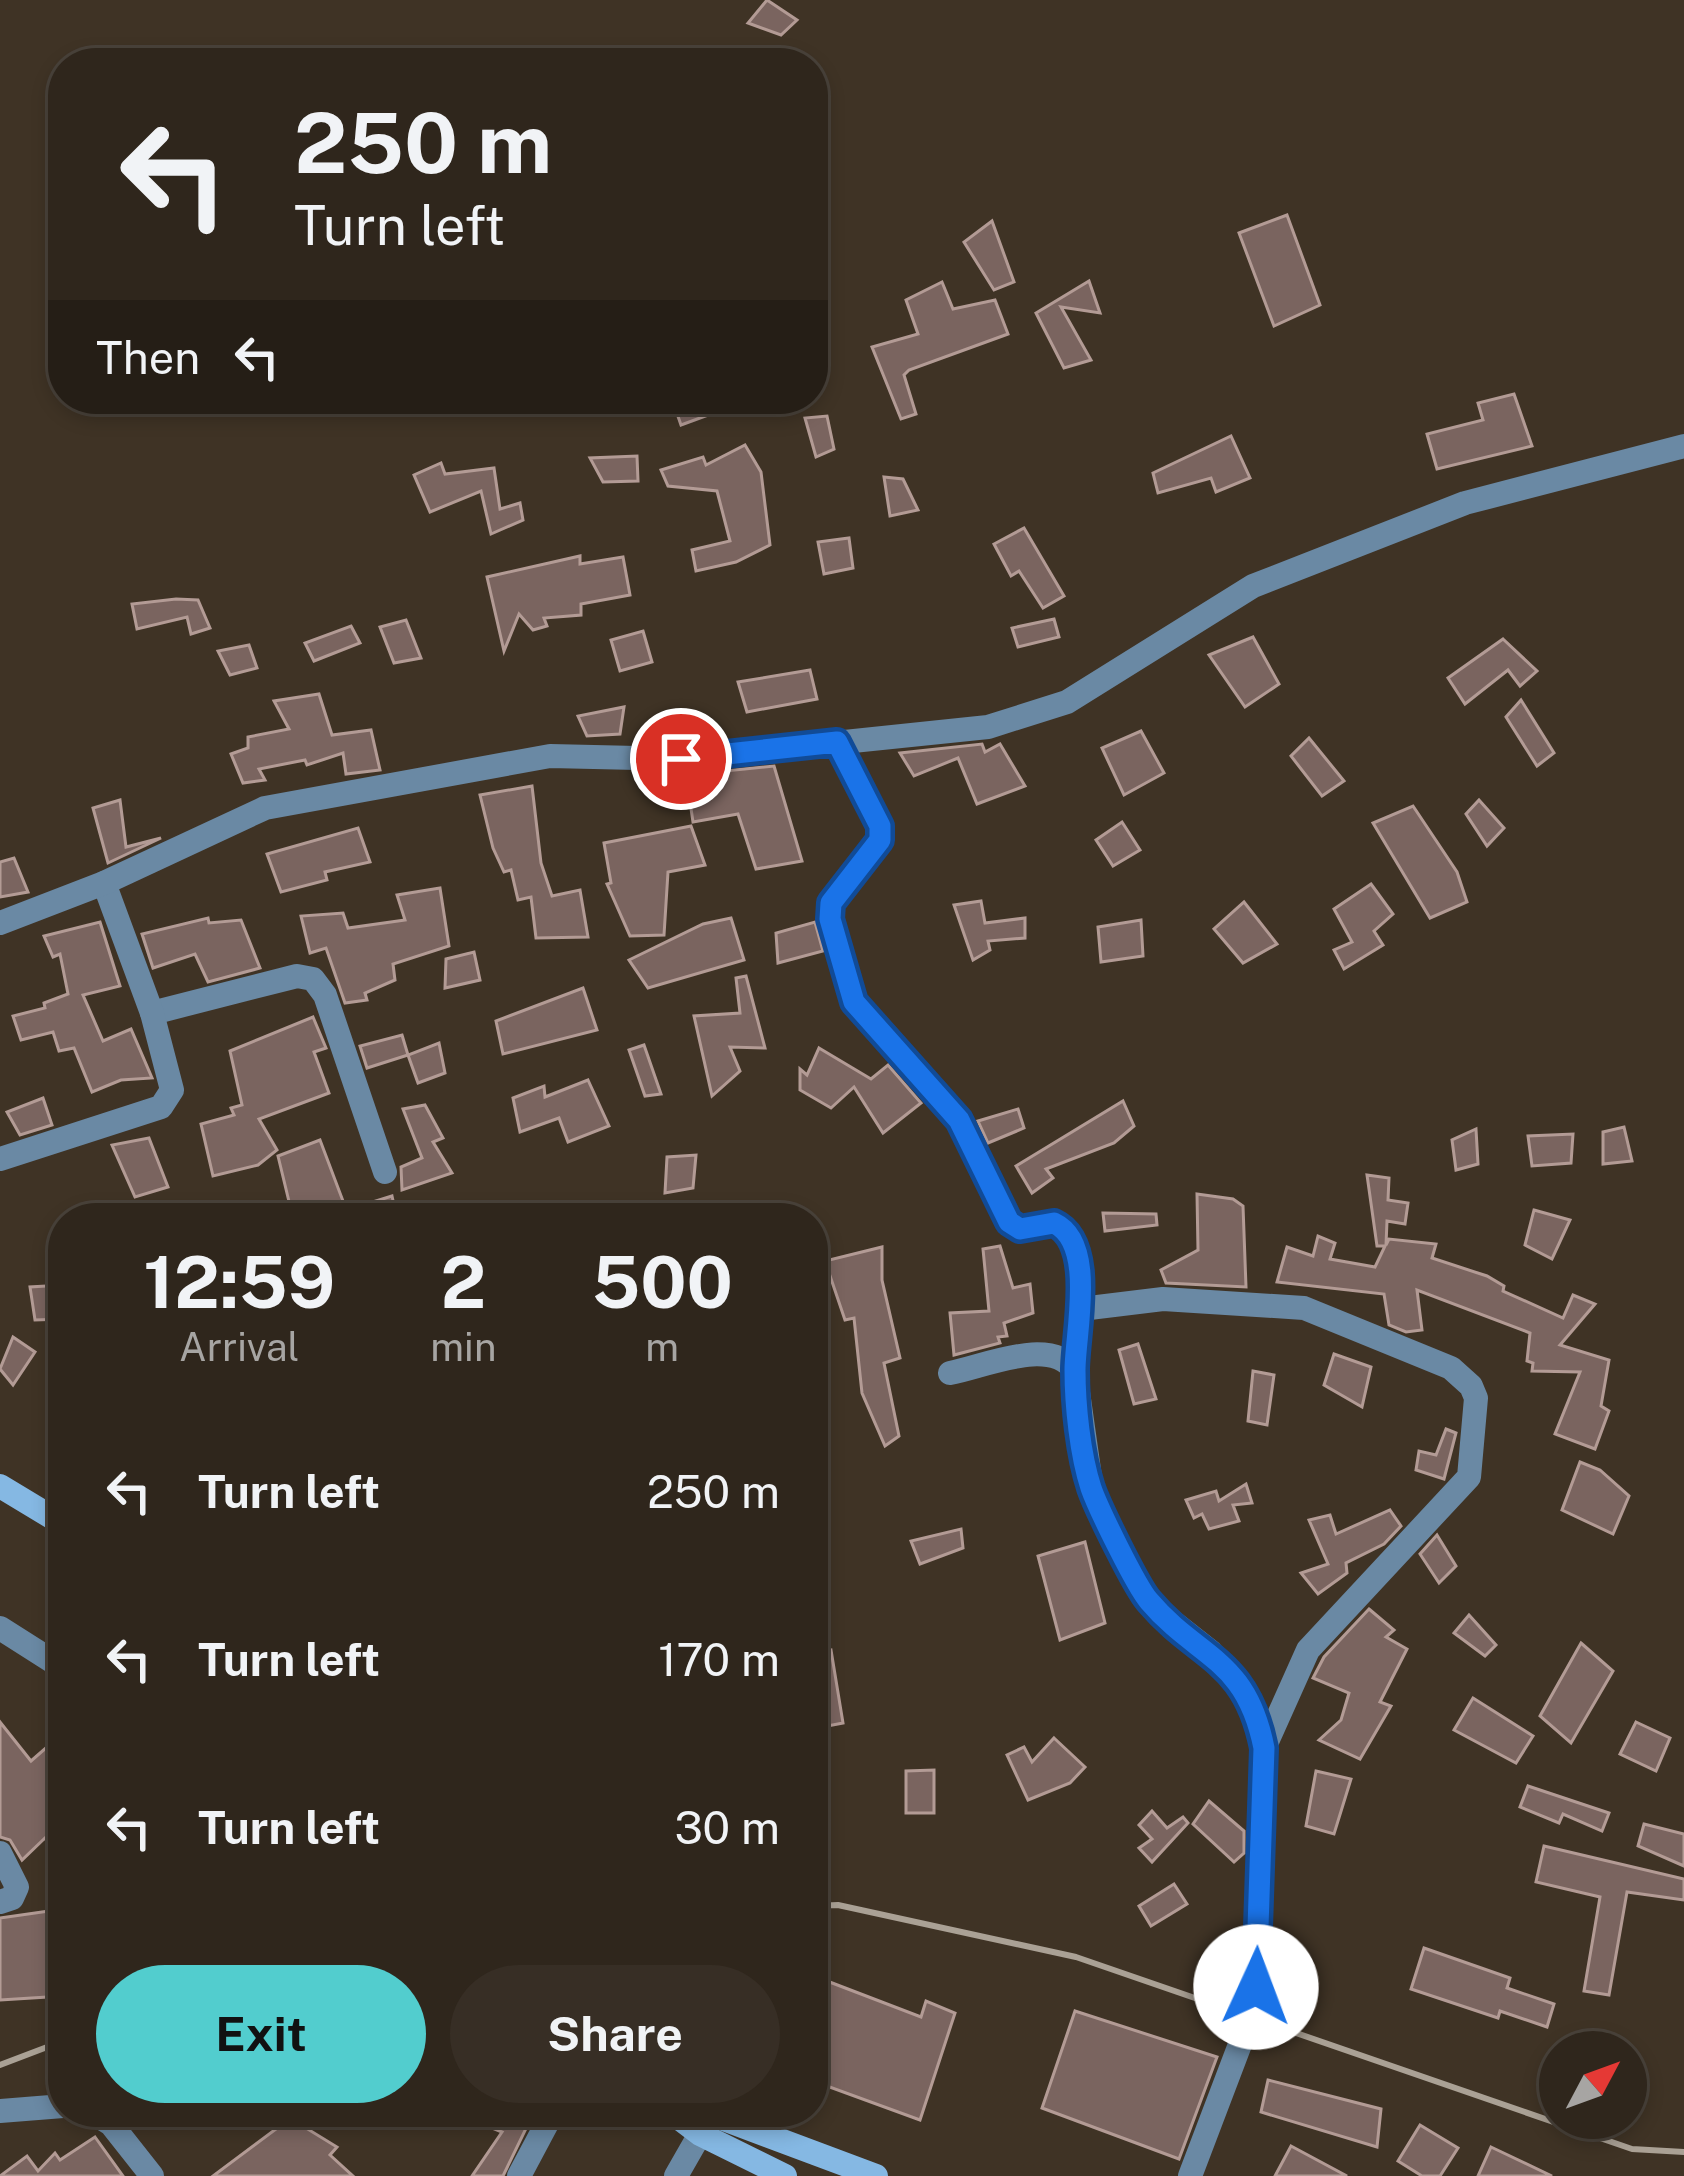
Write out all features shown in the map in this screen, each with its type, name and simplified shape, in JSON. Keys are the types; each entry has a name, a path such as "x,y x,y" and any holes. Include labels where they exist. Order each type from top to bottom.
{"main road":[{"path":"0,1486 48,1515"},
{"path":"708,2127 774,2173"},
{"path":"714,2127 876,2176"}],"street":[{"path":"0,923 104,883 265,808 550,756 681,759 988,727 1029,717 1067,701 1253,586 1465,503 1684,446"},
{"path":"837,742 882,833 831,903 830,919 854,1002 959,1120 1009,1222 1020,1229 1063,1227 1072,1240 1081,1309 1075,1371 1092,1491 1150,1604 1211,1652 1243,1690 1258,1718 1264,1748 1256,1987 1247,2026 1190,2176"},
{"path":"0,1159 161,1107 172,1090 152,1013 104,883"},
{"path":"152,1013 296,976 314,979 326,994 385,1172"},
{"path":"1081,1309 1163,1299 1304,1308 1450,1368 1471,1385 1476,1398 1469,1477 1307,1650 1264,1748"},
{"path":"950,1373 1045,1353 1057,1353 1075,1371"},
{"path":"0,1628 48,1658"},
{"path":"0,1852 17,1887 12,1898 0,1902"},
{"path":"0,2110 48,2107"},
{"path":"113,2127 152,2176"},
{"path":"519,2176 545,2127"},
{"path":"676,2176 700,2127"}],"building":[{"path":"767,0 797,20 781,35 748,23"},
{"path":"1287,215 1320,305 1274,326 1239,233"},
{"path":"992,221 1014,282 994,290 964,242"},
{"path":"1089,281 1100,313 1061,307 1091,360 1064,368 1036,313"},
{"path":"942,282 953,309 995,300 1008,334 909,370 904,375 916,414 901,419 872,347 918,334 906,300"},
{"path":"1514,394 1532,446 1437,469 1427,434 1483,420 1478,403"},
{"path":"677,414 711,414 681,425"},
{"path":"827,416 834,449 816,457 805,418"},
{"path":"1231,436 1250,478 1216,492 1211,478 1158,493 1153,473"},
{"path":"745,445 761,472 770,545 736,562 696,571 692,550 730,541 717,491 668,486 661,470 703,457 706,465"},
{"path":"637,456 638,481 603,482 590,458"},
{"path":"441,463 445,474 494,468 500,509 520,503 523,520 491,534 481,491 430,512 414,475"},
{"path":"884,477 903,479 918,510 890,516"},
{"path":"1024,528 1064,596 1043,608 1019,571 1011,576 994,544"},
{"path":"849,538 853,568 824,574 818,542"},
{"path":"580,556 580,564 623,557 630,595 581,604 581,615 544,618 547,626 533,630 519,614 504,651 487,577"},
{"path":"198,600 210,628 191,634 187,617 137,629 132,604"},
{"path":"1054,619 1059,637 1018,647 1012,628"},
{"path":"406,620 421,658 394,663 380,627"},
{"path":"351,626 360,643 314,661 305,643"},
{"path":"643,631 652,662 620,671 611,640"},
{"path":"1253,637 1279,684 1245,707 1209,655"},
{"path":"1503,639 1537,671 1520,686 1508,670 1465,704 1448,678"},
{"path":"249,645 257,668 230,675 218,651"},
{"path":"810,670 817,699 747,712 738,682"},
{"path":"319,694 332,735 371,730 380,770 346,774 343,753 307,765 305,760 259,769 265,780 243,783 231,754 248,748 248,737 289,729 274,701"},
{"path":"1521,700 1554,753 1537,766 1506,717"},
{"path":"624,707 620,734 587,736 578,716"},
{"path":"1141,731 1164,773 1124,795 1102,748"},
{"path":"1309,738 1344,781 1322,796 1291,756"},
{"path":"982,744 985,752 1000,744 1025,786 977,804 958,758 914,776 900,753"},
{"path":"774,766 802,861 756,869 738,814 693,822 686,775"},
{"path":"532,786 541,863 552,896 580,890 588,937 536,938 531,897 518,900 511,870 504,872 493,848 480,795"},
{"path":"120,800 126,847 161,838 108,863 93,808"},
{"path":"1479,800 1504,828 1487,846 1466,814"},
{"path":"1413,806 1457,872 1467,902 1430,918 1373,823"},
{"path":"1122,822 1140,850 1113,866 1096,840"},
{"path":"691,826 705,865 668,872 664,935 630,936 607,884 611,883 604,843"},
{"path":"358,828 370,862 325,872 327,880 281,892 267,854"},
{"path":"14,858 28,892 0,897 0,862"},
{"path":"1371,884 1393,914 1374,931 1383,945 1344,969 1334,950 1352,942 1334,909"},
{"path":"440,888 449,946 393,964 395,980 365,993 367,1000 345,1003 326,948 310,953 301,916 343,913 348,928 405,920 397,895"},
{"path":"981,901 985,923 1025,918 1025,938 988,941 990,950 973,960 954,905"},
{"path":"1244,902 1277,944 1243,963 1214,929"},
{"path":"208,918 209,923 241,920 260,968 208,982 195,954 153,968 142,934"},
{"path":"731,918 744,960 648,988 629,960 703,924"},
{"path":"1141,920 1143,956 1101,962 1098,927"},
{"path":"100,922 120,986 83,995 103,1041 131,1029 152,1078 121,1080 92,1092 74,1048 59,1051 53,1032 21,1040 13,1016 45,1008 44,1003 68,994 60,954 53,957 44,936"},
{"path":"815,922 823,951 778,963 776,933"},
{"path":"474,952 480,980 445,988 446,959"},
{"path":"746,976 765,1048 730,1047 740,1071 712,1096 694,1016 740,1013 736,978"},
{"path":"583,988 597,1030 503,1054 496,1021"},
{"path":"313,1017 326,1048 314,1052 329,1093 259,1119 277,1150 258,1165 213,1176 201,1124 234,1115 231,1108 242,1105 230,1051"},
{"path":"402,1035 408,1055 367,1068 360,1046"},
{"path":"439,1043 445,1073 418,1083 408,1055"},
{"path":"644,1045 661,1094 645,1096 629,1050"},
{"path":"819,1048 871,1079 888,1065 921,1103 883,1133 854,1087 831,1108 800,1090 800,1069 807,1075"},
{"path":"588,1080 609,1126 568,1142 559,1118 520,1132 513,1098 544,1086 545,1097"},
{"path":"43,1098 52,1125 20,1135 7,1112"},
{"path":"1123,1101 1134,1126 1114,1143 1046,1169 1053,1178 1032,1193 1016,1166"},
{"path":"425,1105 443,1138 433,1142 452,1173 402,1190 401,1167 422,1158 403,1109"},
{"path":"1018,1109 1024,1128 988,1143 978,1121"},
{"path":"1624,1127 1632,1161 1603,1164 1603,1132"},
{"path":"1476,1129 1478,1164 1456,1170 1452,1140"},
{"path":"1573,1134 1571,1163 1532,1166 1528,1136"},
{"path":"149,1138 168,1187 135,1197 112,1145"},
{"path":"320,1140 344,1203 289,1203 278,1156"},
{"path":"696,1155 693,1188 665,1193 667,1157"},
{"path":"1367,1175 1389,1178 1388,1200 1408,1203 1405,1224 1387,1221 1386,1245 1389,1239 1436,1244 1432,1258 1487,1276 1504,1286 1503,1291 1563,1318 1573,1295 1595,1304 1560,1345 1609,1360 1601,1406 1609,1411 1595,1449 1555,1434 1580,1372 1532,1371 1533,1363 1527,1361 1530,1333 1417,1290 1422,1330 1406,1332 1389,1325 1384,1294 1277,1282 1287,1247 1313,1256 1318,1236 1335,1243 1330,1259 1375,1267 1385,1246 1377,1246"},
{"path":"1197,1194 1233,1199 1243,1206 1246,1287 1166,1283 1161,1270 1198,1250"},
{"path":"1534,1210 1570,1220 1552,1259 1525,1245"},
{"path":"1103,1213 1156,1214 1157,1225 1105,1231"},
{"path":"1000,1246 1013,1288 1030,1284 1033,1313 1004,1323 1007,1336 998,1337 1000,1343 954,1355 950,1313 989,1311 983,1249"},
{"path":"882,1247 882,1280 900,1358 884,1363 899,1436 885,1446 862,1393 854,1318 845,1320 828,1260"},
{"path":"48,1286 48,1320 35,1320 30,1287"},
{"path":"13,1337 35,1352 13,1385 0,1369"},
{"path":"1138,1344 1156,1399 1134,1404 1119,1350"},
{"path":"1334,1354 1371,1367 1362,1407 1324,1385"},
{"path":"1253,1371 1274,1375 1267,1425 1248,1421"},
{"path":"1446,1429 1456,1433 1444,1479 1416,1470 1419,1451 1436,1455"},
{"path":"1580,1462 1600,1470 1629,1496 1613,1534 1562,1510"},
{"path":"1246,1484 1252,1503 1233,1505 1239,1521 1209,1529 1202,1514 1194,1518 1186,1500 1216,1491 1219,1501"},
{"path":"1390,1510 1401,1526 1384,1544 1346,1563 1347,1573 1318,1594 1301,1573 1328,1564 1309,1520 1330,1515 1336,1534"},
{"path":"961,1529 963,1548 920,1564 911,1541"},
{"path":"1437,1535 1456,1566 1439,1583 1420,1554"},
{"path":"1085,1542 1105,1623 1060,1640 1038,1556"},
{"path":"1369,1609 1394,1630 1386,1637 1407,1649 1380,1702 1391,1706 1360,1759 1319,1740 1341,1720 1349,1693 1313,1678 1324,1657"},
{"path":"1469,1615 1496,1645 1485,1656 1454,1633"},
{"path":"1581,1643 1613,1671 1571,1743 1540,1716"},
{"path":"828,1650 843,1723 828,1726"},
{"path":"1473,1698 1533,1736 1516,1763 1454,1730"},
{"path":"0,1722 31,1761 48,1746 48,1842 45,1838 22,1860 10,1840 0,1837"},
{"path":"1636,1722 1670,1738 1656,1771 1620,1754"},
{"path":"1054,1738 1085,1767 1070,1783 1028,1800 1007,1755 1024,1747 1032,1762"},
{"path":"934,1770 934,1813 906,1813 906,1771"},
{"path":"1316,1771 1351,1779 1334,1834 1306,1826"},
{"path":"1528,1786 1609,1813 1602,1831 1563,1814 1559,1823 1520,1807"},
{"path":"1209,1801 1244,1831 1244,1853 1234,1862 1193,1824"},
{"path":"1152,1811 1167,1828 1183,1817 1188,1823 1152,1862 1139,1848 1152,1839 1139,1825"},
{"path":"1644,1824 1684,1834 1684,1866 1638,1846"},
{"path":"1544,1846 1684,1879 1684,1900 1627,1892 1609,1995 1584,1991 1600,1897 1536,1882"},
{"path":"1174,1884 1187,1904 1151,1926 1139,1906"},
{"path":"48,1911 48,1997 0,2000 0,1918"},
{"path":"1424,1948 1510,1978 1507,1988 1554,2004 1547,2027 1500,2011 1498,2018 1411,1989"},
{"path":"828,1981 921,2017 926,2001 955,2013 920,2120 828,2086"},
{"path":"1075,2011 1217,2057 1179,2159 1042,2108"},
{"path":"1268,2080 1381,2109 1377,2147 1261,2112"},
{"path":"1420,2125 1458,2148 1440,2176 1422,2176 1398,2161"},
{"path":"279,2127 304,2127 337,2147 330,2155 353,2176 213,2176"},
{"path":"527,2127 503,2176 472,2176 502,2132 492,2128"},
{"path":"95,2137 123,2176 0,2176 27,2156 38,2171 55,2153 60,2160"},
{"path":"1291,2146 1347,2176 1275,2176"},
{"path":"1491,2147 1552,2176 1478,2176"}],"railway":[{"path":"828,1905 1076,1957 1632,2149 1684,2152"},
{"path":"0,2065 48,2047"}],"route":[{"path":"681,759 837,742 880,826 880,840 831,903 830,919 854,1002 959,1120 1009,1222 1020,1229 1054,1223 1072,1240 1081,1283 1075,1371 1092,1491 1150,1604 1211,1652 1243,1690 1258,1718 1264,1748 1256,1987"}]}
